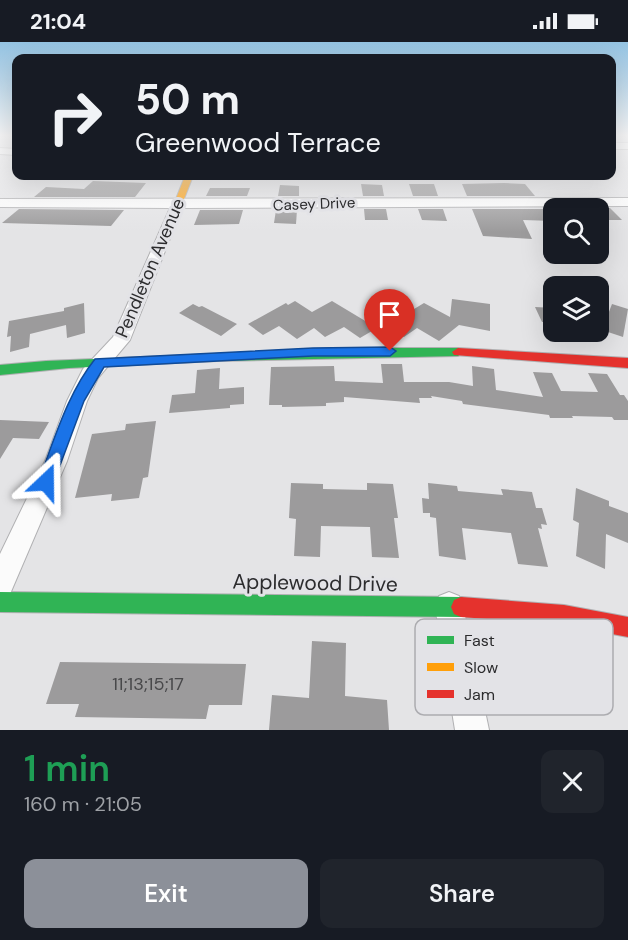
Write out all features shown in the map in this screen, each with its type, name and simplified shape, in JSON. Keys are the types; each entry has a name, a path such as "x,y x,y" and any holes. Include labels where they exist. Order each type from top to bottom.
{"street":[{"name":"Pendleton Avenue","path":"0,584 56,461 77,401 90,375 121,340 187,180"},
{"name":"Casey Drive","path":"0,203 258,205 339,202 628,202"},
{"path":"0,370 100,362 313,352 390,351 530,355 628,363"},
{"name":"Applewood Drive","path":"0,603 282,603 449,606 536,610 594,619"},
{"path":"449,606 451,619"},
{"name":"Applewood Drive","path":"613,623 628,627"},
{"path":"469,715 472,730"}],"building":[{"path":"93,181 146,183 135,197 34,197 46,187 84,189"},
{"path":"361,184 382,185 384,196 363,196"},
{"path":"409,184 434,184 438,196 413,196"},
{"path":"462,184 525,184 535,196 467,196"},
{"path":"280,185 299,186 299,196 278,196"},
{"path":"210,188 250,188 247,196 206,196"},
{"path":"609,208 610,208 622,220 609,220"},
{"path":"19,209 124,210 111,226 2,223"},
{"path":"364,209 386,209 388,220 365,220"},
{"path":"418,209 443,209 447,221 422,220"},
{"path":"472,209 543,209 543,221 523,220 532,239 483,236"},
{"path":"200,210 243,210 239,224 194,225"},
{"path":"276,210 297,210 296,224 274,223"},
{"path":"452,299 490,304 490,331 459,325 439,341 417,328 404,337 386,326 424,303 450,317"},
{"path":"295,301 312,312 332,301 377,328 360,338 344,327 325,337 314,328 297,339 279,326 263,335 248,324 286,303 288,305"},
{"path":"84,303 85,333 67,338 66,325 30,334 29,347 10,352 11,336 7,337 9,321 64,311 64,308"},
{"path":"193,304 202,306 237,324 221,336 179,313"},
{"path":"612,304 628,309 623,337 609,332 609,312"},
{"path":"535,307 543,307 542,322"},
{"path":"381,364 402,364 404,382 449,382 473,386 472,366 494,369 496,390 543,397 533,372 552,373 561,391 598,392 588,373 607,374 620,395 624,395 628,401 628,420 614,420 612,417 550,418 549,415 463,404 462,401 431,396 432,398 419,398 420,403 344,397 344,402 326,403 326,406 269,405 271,367 334,366 335,381 383,383"},
{"path":"220,368 219,389 244,387 244,404 230,405 230,408 169,413 172,395 195,393 197,370"},
{"path":"0,420 49,422 39,439 13,438 0,459"},
{"path":"156,421 148,477 143,478 139,498 111,501 112,494 75,498 92,434 125,430 126,424"},
{"path":"291,483 323,484 323,489 367,490 367,483 393,484 398,518 394,518 399,558 372,557 370,527 321,526 320,557 294,556 296,519 289,518"},
{"path":"428,483 457,486 458,491 503,495 501,489 532,492 536,508 542,508 547,525 541,524 542,529 538,528 548,567 518,564 511,533 462,528 466,560 439,556 436,518 430,517 430,513 423,513 422,498 429,499"},
{"path":"576,488 609,501 609,506 628,513 628,543 606,534 605,569 576,556 579,523 573,520"},
{"path":"312,641 346,643 345,696 387,700 389,730 269,730 272,695 309,698"},
{"path":"60,662 246,664 242,705 209,705 206,719 75,717 79,704 46,704"}],"traffic: fast":[{"path":"0,370 69,363 217,357 355,352 458,352"},
{"path":"0,602 461,607"}],"traffic: slow":[{"path":"178,204 187,180"}],"traffic: jam":[{"path":"458,352 628,363"},
{"path":"461,607 564,615 585,619"},
{"path":"613,624 628,627"}],"route":[{"path":"46,482 56,461 77,401 90,375 100,362 313,352 390,351"}]}
